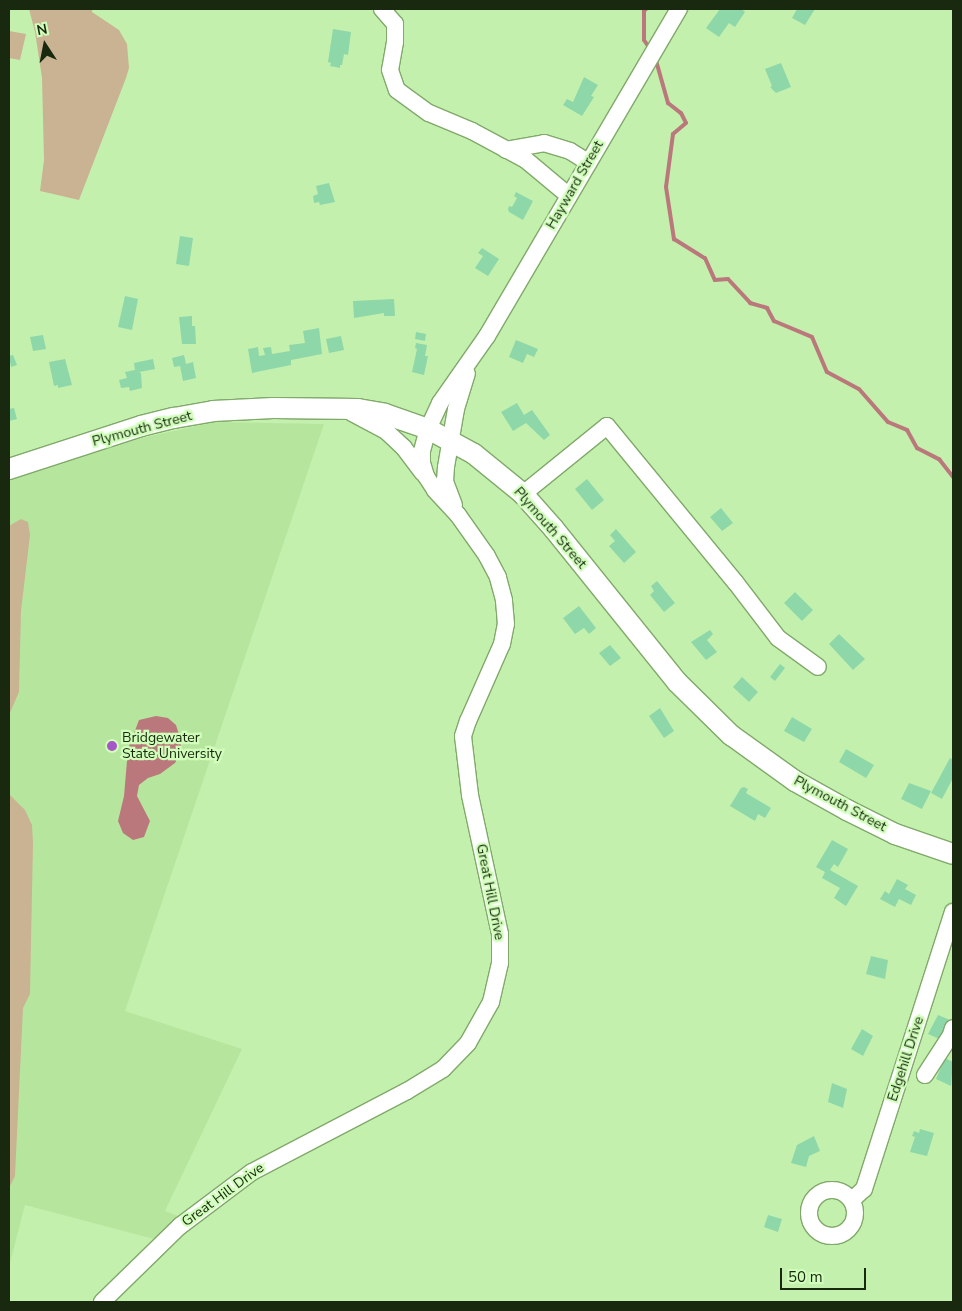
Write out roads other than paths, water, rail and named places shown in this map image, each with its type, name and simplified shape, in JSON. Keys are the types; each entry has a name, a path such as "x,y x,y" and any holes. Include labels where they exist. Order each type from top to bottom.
{"main road":[{"name":"Plymouth Street","path":"9,469 116,434 174,418 238,409 343,408 378,412 428,429 486,462 523,494 554,529 670,674 693,700 731,736 788,776 847,810 895,834 953,854"}],"street":[{"path":"382,9 395,24 395,42 390,70 397,90 428,113 472,131 526,160 569,196"},
{"name":"Hayward Street","path":"428,429 446,394 471,362 679,9"},
{"path":"506,150 544,143 570,150 588,163"},
{"name":"Hayward Street","path":"452,441 458,402 471,362"},
{"name":"Great Hill Drive","path":"102,1302 173,1233 252,1172 407,1091 443,1069 468,1043 491,1002 500,963 500,934 470,795 463,736 499,653 505,634 506,613 501,588 493,566 458,515 435,490 396,439 377,425 343,408"},
{"path":"523,494 607,426 736,583 778,638 818,667"},
{"name":"Great Hill Drive","path":"428,429 422,463 426,476 435,490"},
{"name":"Great Hill Drive","path":"452,441 445,481 458,515"},
{"name":"Edgehill Drive","path":"852,1200 864,1189 953,912"},
{"path":"925,1075 952,1036 953,1028"}],"waterway":[{"path":"646,9 644,11 644,40 650,49"},
{"path":"655,57 668,103 681,113 686,123 673,134 666,187 674,239 705,258 715,280 728,279 750,303 767,308 774,321 812,337 827,372 859,389 888,422 907,430 917,448 939,459 953,477"}],"place":[{"name":"Bridgewater State University","path":"112,746"}]}
